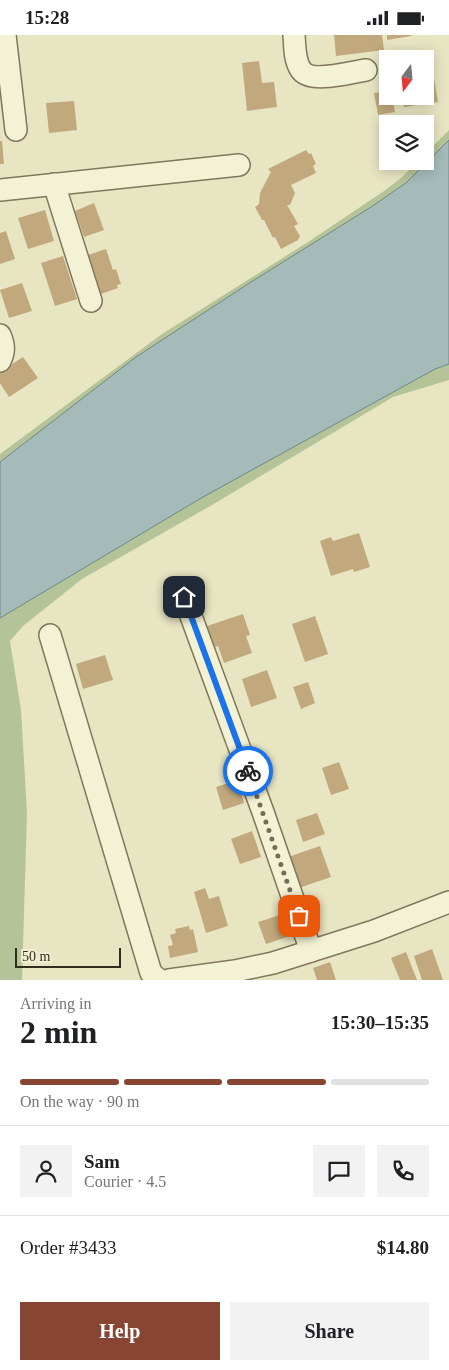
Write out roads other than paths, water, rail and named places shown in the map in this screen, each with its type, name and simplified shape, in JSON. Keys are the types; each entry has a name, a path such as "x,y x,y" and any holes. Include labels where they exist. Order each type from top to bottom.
{"street":[{"path":"5,35 16,130"},
{"path":"294,35 296,57 301,69 306,74 322,77 366,70"},
{"path":"0,190 239,165"},
{"path":"54,184 91,301"},
{"path":"0,335 4,345 4,354 0,361"},
{"path":"184,597 263,812 311,951"},
{"path":"50,635 152,973 159,980"},
{"path":"169,980 235,971 276,972 311,951 374,931 449,902"}],"water":[{"path":"449,140 449,364 435,369 203,497 0,618 0,462 136,357 371,207 406,183 419,170 434,170 434,155"}]}
